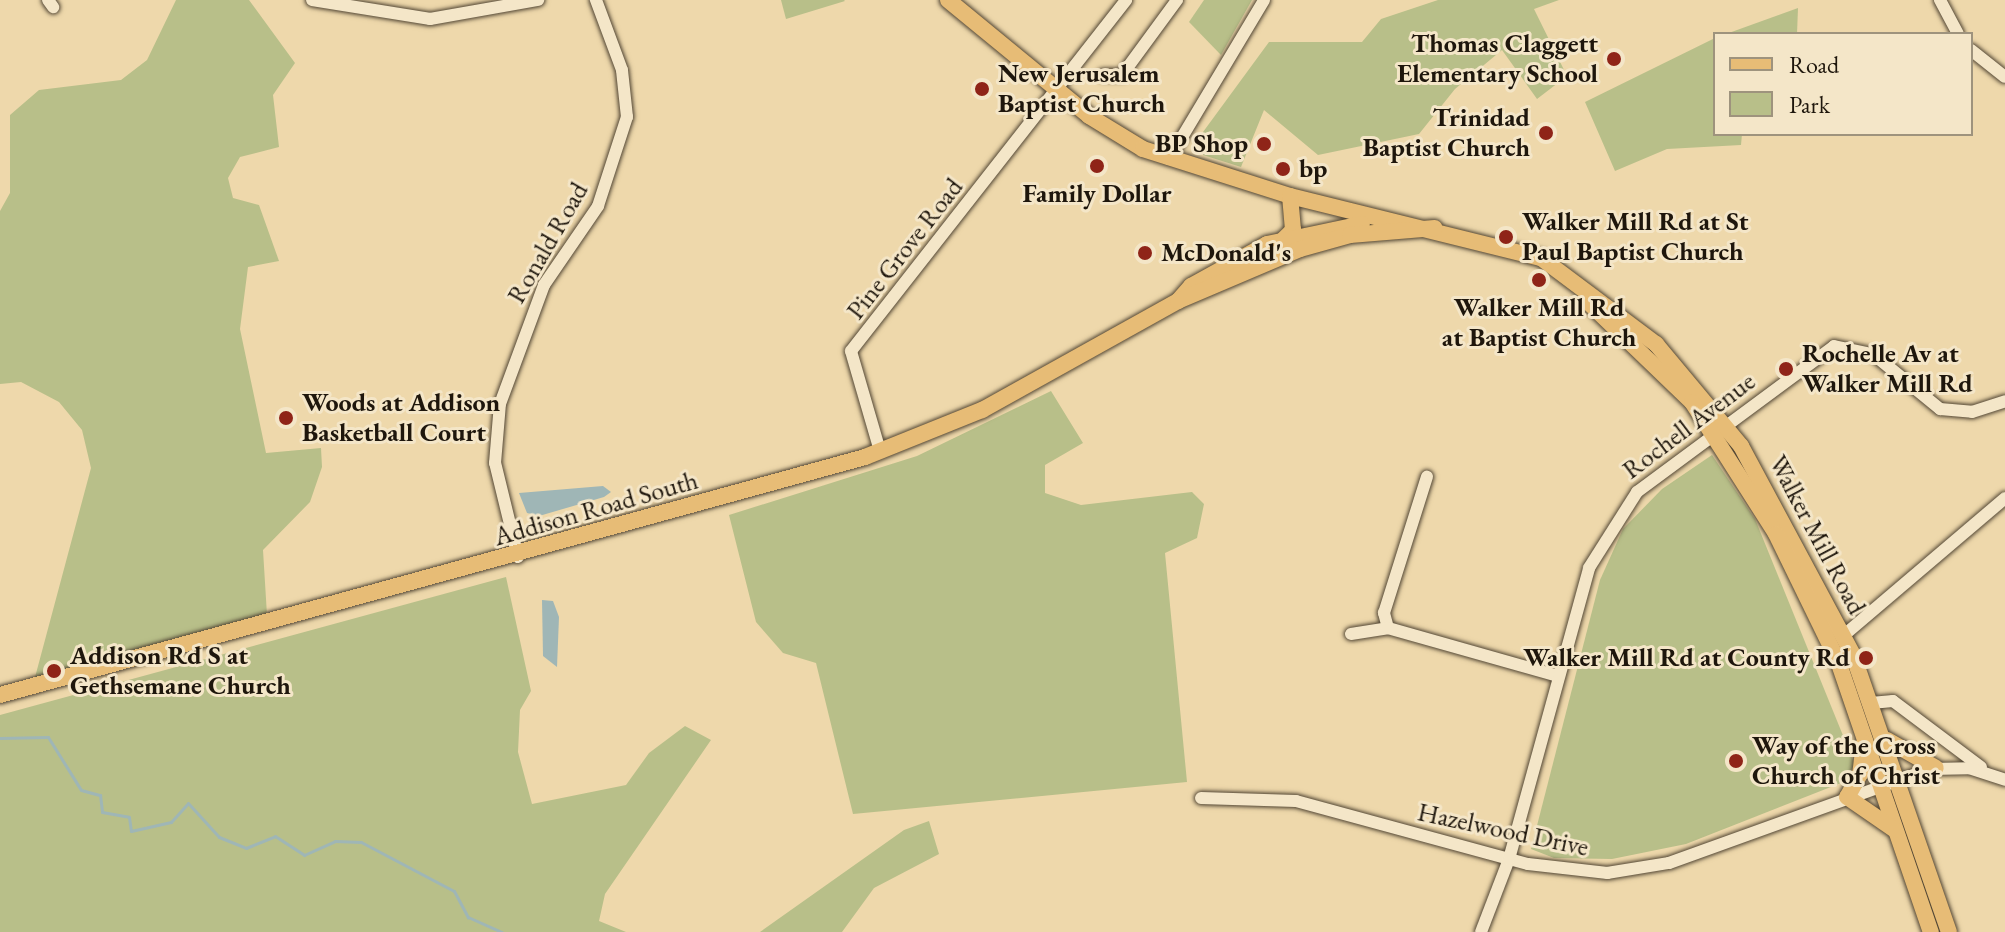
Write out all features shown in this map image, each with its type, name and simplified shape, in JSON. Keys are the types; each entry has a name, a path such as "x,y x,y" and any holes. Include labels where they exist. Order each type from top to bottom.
{"main road":[{"name":"Walker Mill Road","path":"948,0 1108,130 1169,159 1290,196 1429,226 1541,258 1624,316 1722,430 1843,636 1871,703 1873,734"},
{"path":"1290,196 1315,237"},
{"path":"1284,239 1293,230 1290,196"},
{"name":"Addison Road South","path":"1178,301 1202,280 1284,239 1429,226"},
{"name":"Addison Road South","path":"0,695 518,557 880,451 982,410 1178,301 1315,237"},
{"name":"Walker Mill Road","path":"1722,430 1807,595 1873,734 1949,932"},
{"path":"1899,834 1847,797 1860,774 1873,734 1906,757 1936,768"},
{"name":"Walker Mill Road","path":"1889,782 1899,834 1931,932"}],"street":[{"path":"312,0 418,19 538,0"},
{"name":"Ronald Road","path":"518,557 495,463 500,404 544,285 598,206 627,117 622,70 596,0"},
{"path":"1055,88 1126,0"},
{"path":"1103,75 1122,75 1177,0"},
{"path":"1169,159 1264,0"},
{"path":"1940,0 1957,32"},
{"path":"1973,52 2005,77"},
{"name":"Pine Grove Road","path":"880,451 850,354 1055,88"},
{"name":"Rochell Avenue","path":"1481,932 1509,859 1589,568 1612,521 1654,477 1834,346 1873,354 1940,409 1972,412 2005,401"},
{"path":"1388,628 1384,613 1427,477"},
{"path":"1843,636 2005,498"},
{"path":"1351,634 1388,628 1558,676"},
{"path":"1871,703 1893,701 2000,778"},
{"path":"1936,768 2000,778"},
{"name":"Hazelwood Drive","path":"1201,798 1296,801 1509,859 1591,873 1655,866 1936,768"}],"green space":[{"path":"176,0 249,0 295,63 273,95 279,147 240,157 228,178 233,198 259,205 279,261 248,267 240,329 266,453 321,448 322,467 310,502 263,550 267,615 34,681 91,468 82,430 59,402 21,382 0,384 0,211 10,193 10,115 39,90 121,80 147,60"},
{"path":"781,0 844,0 845,1 786,19"},
{"path":"1204,0 1252,0 1221,55 1189,22"},
{"path":"1438,0 1559,0 1534,9 1567,76 1537,99 1502,50 1455,89 1419,134 1318,155 1264,110 1241,167 1203,155 1203,132 1269,42 1362,42 1381,19"},
{"path":"1798,8 1797,32 1732,32"},
{"path":"1713,39 1713,136 1742,136 1741,145 1667,149 1615,171 1585,102"},
{"path":"1051,391 1083,443 1045,465 1045,493 1081,505 1192,492 1204,504 1197,538 1165,553 1187,782 853,814 816,663 783,653 756,622 729,515 917,456"},
{"path":"1712,455 1755,519 1855,765 1841,783 1686,844 1612,859 1554,858 1531,849 1600,580 1623,529 1662,489"},
{"path":"506,577 531,691 520,710 518,752 532,804 626,785 649,753 685,726 711,740 605,894 599,921 626,932 0,932 0,715"},
{"path":"929,821 939,854 874,888 842,932 760,932 904,830"}],"water":[{"path":"603,486 611,492 604,497 539,516 527,513 519,493"},
{"path":"542,600 553,601 559,617 557,667 543,656"}],"waterway":[{"path":"0,738 48,737 81,790 100,795 102,812 129,817 131,831 171,822 188,803 219,837 246,848 275,836 304,855 335,841 361,842 454,891 468,917 502,932"}],"place":[{"name":"Thomas Claggett Elementary School","path":"1614,59"},
{"name":"New Jerusalem Baptist Church","path":"982,89"},
{"name":"Trinidad Baptist Church","path":"1546,133"},
{"name":"BP Shop","path":"1264,144"},
{"name":"Family Dollar","path":"1097,166"},
{"name":"bp","path":"1283,169"},
{"name":"Walker Mill Rd at St Paul Baptist Church","path":"1506,237"},
{"name":"McDonald's","path":"1145,253"},
{"name":"Walker Mill Rd at Baptist Church","path":"1539,280"},
{"name":"Rochelle Av at Walker Mill Rd","path":"1786,369"},
{"name":"Woods at Addison Basketball Court","path":"286,418"},
{"name":"Walker Mill Rd at County Rd","path":"1866,658"},
{"name":"Addison Rd S at Gethsemane Church","path":"54,671"},
{"name":"Way of the Cross Church of Christ","path":"1736,761"}]}
